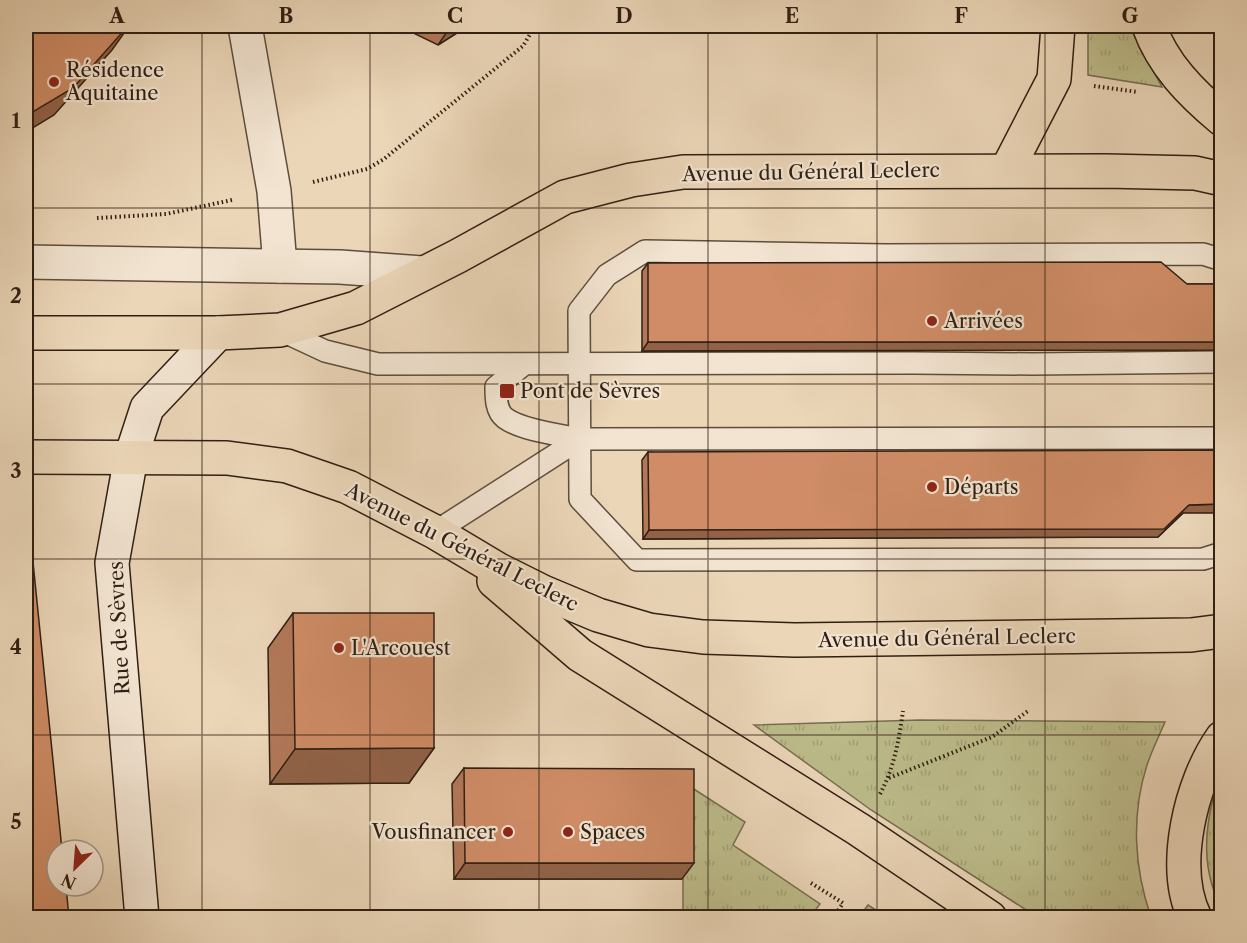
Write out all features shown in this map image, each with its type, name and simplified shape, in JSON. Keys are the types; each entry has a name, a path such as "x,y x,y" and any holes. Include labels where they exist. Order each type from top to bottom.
{"main road":[{"path":"1007,170 1054,78 1058,26"},
{"path":"1149,26 1167,61 1183,85 1221,119"},
{"name":"Avenue du Général Leclerc","path":"26,333 218,333 280,330 356,308 458,256 565,196 631,180 683,172 1007,170 1195,173 1221,178"},
{"name":"Avenue du Général Leclerc","path":"26,457 227,458 287,466 348,487 435,532 496,569 598,615 649,630 703,638 795,640 1191,635 1221,631"},
{"path":"435,532 580,655 819,804 990,918"},
{"path":"1195,918 1188,894 1183,859 1187,825 1203,772 1221,738"}],"street":[{"path":"245,26 274,191 280,266"},
{"name":"Avenue du Général Leclerc","path":"26,262 340,267 422,273"},
{"name":"Rue de Sèvres","path":"142,918 112,563 131,457 147,408 218,333"}],"lane":[{"path":"1221,260 1203,254 886,255 645,251 607,275 579,311 580,499 637,560 1191,559 1221,552"},
{"path":"280,330 325,351 378,364 1221,362"},
{"path":"523,365 496,387 496,404 504,418 538,432 579,439 1221,438"},
{"path":"435,532 579,439"}],"path":[{"path":"1088,85 1148,93"},
{"path":"875,802 889,778 898,744 903,711"},
{"path":"889,778 992,737 1028,711"},
{"path":"811,883 843,903 833,918"}],"green space":[{"path":"1088,26 1129,26 1162,87 1088,75"},
{"path":"920,720 1165,722 1147,765 1138,803 1138,861 1151,917 1037,917 871,810 754,725"},
{"path":"1221,772 1221,907 1209,874 1207,840 1211,805"},
{"path":"683,782 745,822 733,845 820,904 810,917 683,917"},
{"path":"868,905 887,917 859,917"}],"building":[{"name":"Résidence Aquitaine","path":"26,26 128,26 73,88 26,116"},
{"name":"Arrivées","path":"1161,262 1187,284 1221,284 1221,342 648,342 648,263"},
{"name":"Départs","path":"1221,450 1221,504 1189,505 1164,529 649,530 648,452"},
{"path":"26,552 32,552 61,838 45,838 45,898 67,898 69,918 26,918"},
{"path":"293,613 434,613 434,748 295,749"},
{"name":"Spaces","path":"464,768 694,769 694,863 465,863"}],"place":[{"name":"Résidence Aquitaine","path":"54,82"},
{"name":"Arrivées","path":"932,321"},
{"name":"Pont de Sèvres","path":"507,391"},
{"name":"Départs","path":"932,487"},
{"name":"L'Arcouest","path":"339,648"},
{"name":"Vousfinancer","path":"508,832"},
{"name":"Spaces","path":"568,832"}]}
